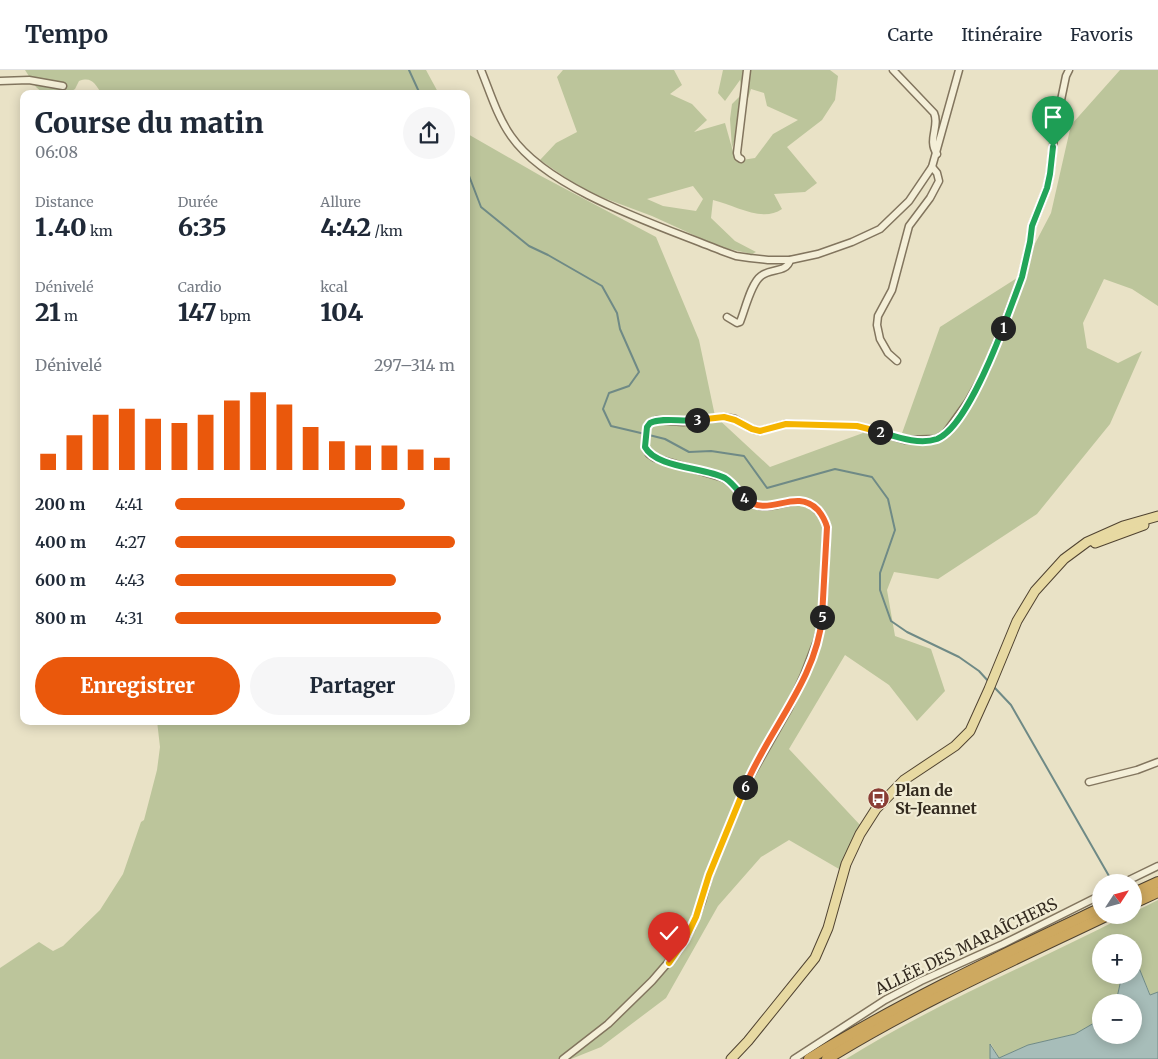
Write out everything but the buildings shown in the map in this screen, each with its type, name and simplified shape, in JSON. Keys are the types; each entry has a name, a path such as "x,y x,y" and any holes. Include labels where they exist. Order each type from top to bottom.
{"highway":[{"path":"1142,889 1158,882"},
{"path":"1142,899 1158,892"},
{"path":"809,1059 842,1038 934,988 1092,912"},
{"path":"827,1059 937,996 1092,923"}],"main road":[{"path":"731,1059 748,1041 815,958 828,928 846,864 860,834 876,810 904,780 964,739 975,721 1017,621 1035,591 1064,559 1076,550 1158,518"}],"street":[{"path":"481,70 500,119 511,137 531,158 555,176 595,199 736,256 768,260 790,260 818,254 852,242 880,229 910,201 932,167 959,70"},
{"path":"741,159 737,153 747,70"},
{"path":"893,70 934,113 936,118 932,145 936,154"},
{"path":"563,1059 596,1034 622,1010 669,963 685,940 696,917 709,875 747,782 789,708 811,659 822,623 827,527 824,518 810,504 799,500 772,506 755,505 746,500 724,478 661,460 649,454 645,447 647,427 650,423 657,420 683,422 718,416 735,420 760,431 786,424 857,426 905,440 936,439 945,434 954,424 986,370 1022,277 1032,226 1047,188 1055,130 1066,76 1069,70"},
{"path":"0,81 29,80 63,86"},
{"path":"897,361 888,353 880,339 876,325 878,316 892,290 909,226 930,198 939,181 937,173 932,167"},
{"path":"727,317 736,324 740,322 755,282 761,276 784,268 789,264 790,260"},
{"path":"1089,782 1137,770 1158,762"},
{"path":"1142,874 1158,866"},
{"name":"ALLÉE DES MARAÎCHERS","path":"794,1059 885,1000 921,981 1003,944 1092,899"}],"green space":[{"path":"25,70 426,70 437,90 99,90 90,80 79,81 73,90 39,90"},
{"path":"563,70 674,70 682,85 670,94 692,104 707,120 694,132 725,123 732,148 730,119 732,104 742,94 740,80 725,101 718,93 723,70 830,70 838,76 835,100 822,120 787,147 817,183 805,192 774,194 782,209 774,213 757,214 713,200 711,218 735,241 756,252 752,254 720,247 652,216 585,191 540,160 556,143 577,132 557,77","holes":["751,89 764,93 767,106 798,120 773,134 755,158 736,161 732,148","693,186 703,199 696,211 663,206 647,199"]},
{"path":"1120,70 1158,70 1158,306 1132,289 1104,279 1083,323 1087,348 1118,363 1142,351 1110,424 1037,514 938,579 894,572 887,590 895,636 931,649 945,691 917,721 889,685 845,655 789,749 861,826 839,869 789,840 761,857 718,906 666,998 601,1047 571,1059 0,1059 0,968 39,942 53,951 63,946 100,910 123,874 141,822 144,820 157,770 160,747 157,725 470,725 470,135 541,176 656,237 699,340 715,416 770,467 863,433 901,436 940,327 1017,278 1051,213 1071,125"},
{"path":"1158,900 1158,992 1151,996 1142,975 1142,934 1092,934 1092,984 1120,984 1118,994 1092,994 1092,1024 1075,1034 1028,1045 999,1058 991,1044 990,1059 846,1059 950,1001 1110,924 1142,924 1142,908"}],"water":[{"path":"1142,975 1150,995 1158,992 1158,1059 990,1059 990,1044 999,1058 1028,1045 1075,1034 1092,1024 1092,1044 1142,1044 1142,994 1118,994 1120,984 1142,984"}],"waterway":[{"path":"409,70 418,90"},
{"path":"470,178 481,207 529,246 602,286 617,313 620,329 639,372 629,386 609,393 603,409 611,426 645,434"},
{"path":"649,435 665,439 689,452 711,451 744,456 767,488 835,469 872,477 888,499 895,530 880,573 880,590 891,621 907,632 959,657 979,671 989,682"},
{"path":"994,687 1011,705 1108,874"}],"place":[{"name":"Plan de St-Jeannet","path":"879,799"}],"route":[{"path":"669,963 685,940 696,917 709,875 747,782 789,708 811,659 822,623 827,527 821,514 804,501 792,501 772,506 755,505 746,500 724,478 655,458 649,454 645,447 647,427 650,423 657,420 683,422 718,416 735,420 760,431 786,424 857,426 905,440 936,439 945,434 954,424 986,370 1022,277 1032,226 1047,188 1053,147"}]}
